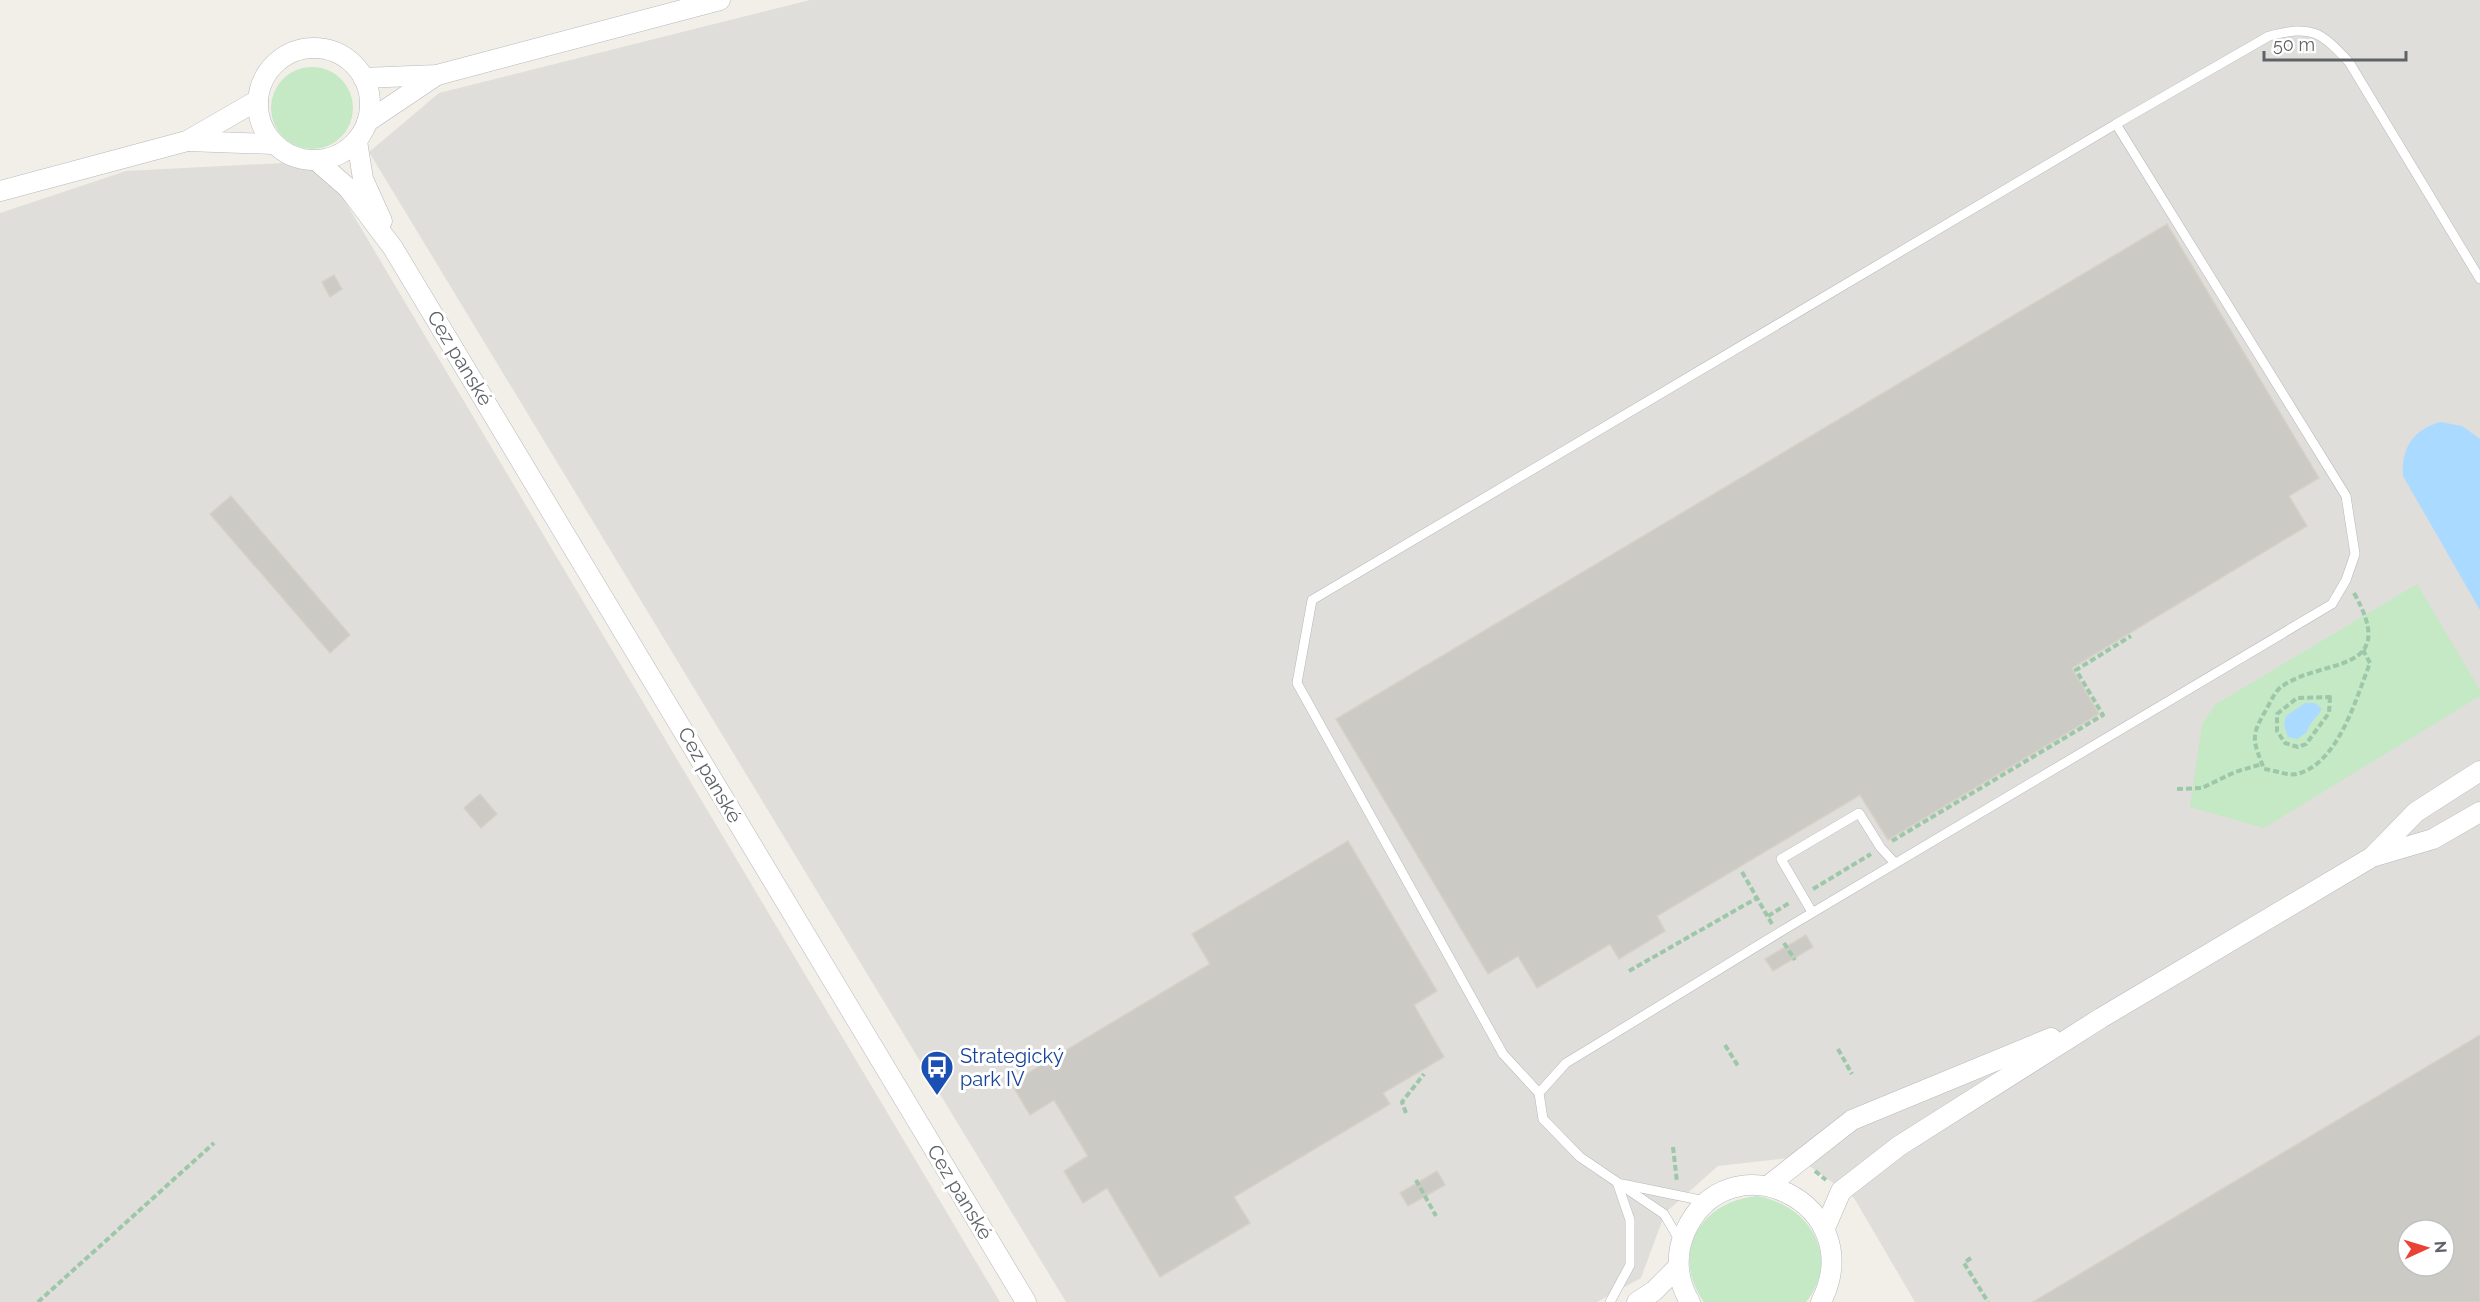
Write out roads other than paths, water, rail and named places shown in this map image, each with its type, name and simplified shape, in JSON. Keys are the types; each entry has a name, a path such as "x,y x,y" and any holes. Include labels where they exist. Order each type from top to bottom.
{"street":[{"path":"363,78 437,75 720,0"},
{"path":"302,49 326,49 348,59 363,78 370,100 368,122 357,141 339,155 317,161 293,157 273,144 261,123 258,100 265,77 281,59 302,49"},
{"path":"368,122 437,75"},
{"path":"0,191 188,141 258,100"},
{"path":"188,141 273,144"},
{"name":"Cez panské","path":"357,141 363,179 393,248"},
{"name":"Cez panské","path":"317,161 348,188 393,248 1026,1302"},
{"path":"2372,857 2415,812 2480,771"},
{"path":"1825,1228 1841,1191 1891,1152 2101,1018 2372,857 2433,839 2480,812"},
{"path":"1769,1185 1852,1120 2101,1018"},
{"path":"1690,1302 1683,1291 1678,1267 1680,1242 1690,1219 1707,1201 1728,1189 1752,1185 1769,1185 1798,1198 1814,1211 1825,1228 1831,1247 1830,1297"},
{"path":"1637,1302 1654,1291 1678,1267"}],"lane":[{"path":"1680,1242 1664,1214 1580,1157 1543,1119 1539,1093 1503,1054 1297,683 1312,600 2116,124 2269,36 2297,29 2325,37 2349,62 2480,279"},
{"path":"1539,1093 1566,1063 1812,912 2332,604 2346,580 2355,554 2346,496 2116,124"},
{"path":"1812,912 1781,859 1859,813 1881,848 1895,863"},
{"path":"1617,1182 1707,1201"},
{"path":"1610,1302 1630,1265 1630,1220 1617,1182"}],"water":[{"path":"2440,422 2462,426 2480,439 2480,610 2403,476 2404,457 2411,442 2423,430"},
{"path":"2305,703 2315,703 2322,709 2307,732 2297,739 2288,737 2284,725 2286,716"}],"place":[{"name":"Strategický park IV","path":"937,1096"}]}
